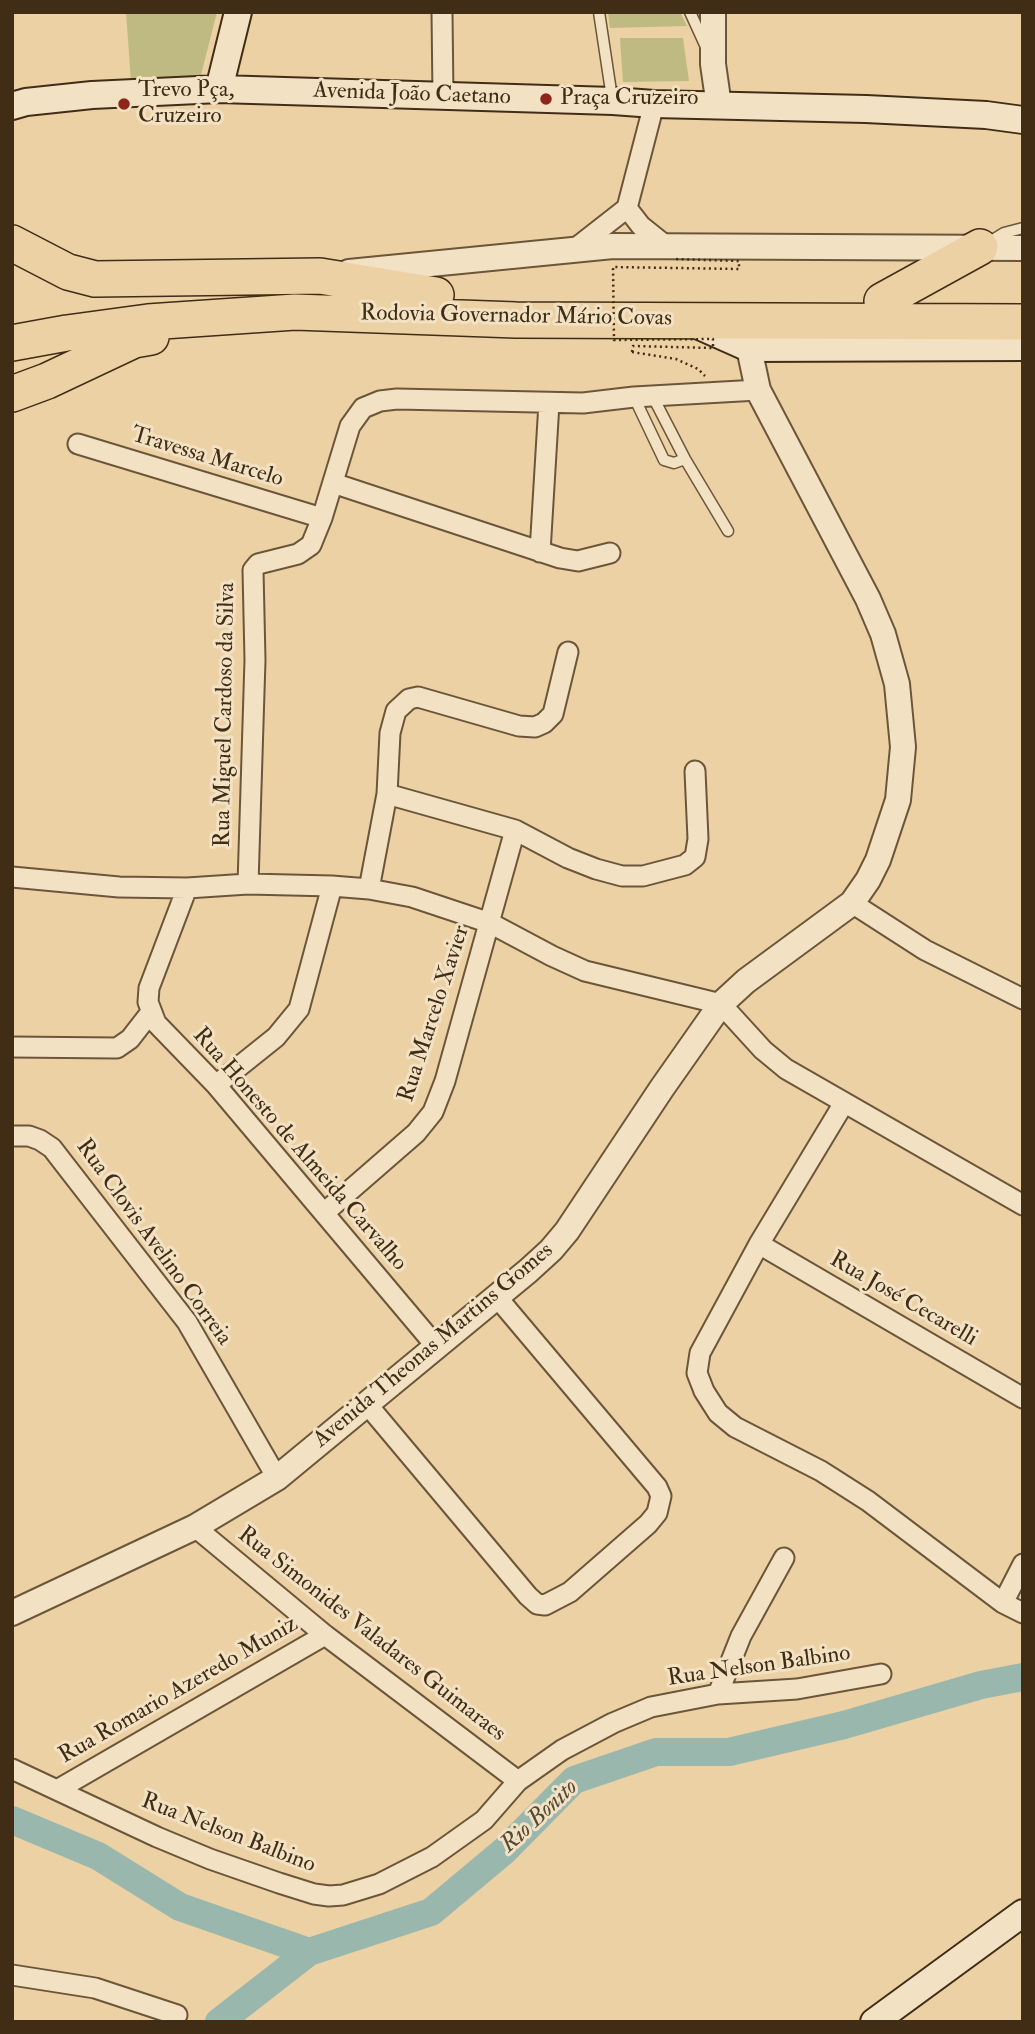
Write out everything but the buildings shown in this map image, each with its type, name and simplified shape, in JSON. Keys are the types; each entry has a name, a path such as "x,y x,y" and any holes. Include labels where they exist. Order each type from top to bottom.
{"highway":[{"path":"12,243 68,272 95,279 320,276 436,295"},
{"path":"882,301 980,247"},
{"name":"Rodovia Governador Mário Covas","path":"12,324 142,304 295,295 1023,301"},
{"path":"12,394 47,381 134,340 295,312"},
{"name":"Rodovia Governador Mário Covas","path":"12,343 148,322 295,312 516,320 1023,322"}],"main road":[{"path":"219,89 238,12"},
{"name":"Avenida João Caetano","path":"12,106 51,99 116,93 219,89 880,110 986,115 1023,120"},
{"path":"684,319 749,348 1023,347"},
{"path":"889,2017 1023,1913"}],"street":[{"path":"442,12 443,97"},
{"path":"713,12 713,64 719,106"},
{"path":"572,251 627,208 654,104"},
{"path":"627,208 669,253"},
{"path":"320,276 613,246 669,253 1023,248"},
{"name":"Avenida Theonas Martins Gomes","path":"12,1614 195,1527 277,1478 551,1250 567,1231 721,1004 746,981 852,903 868,880 878,860 898,800 903,747 897,684 883,634 868,599 758,390 749,348"},
{"name":"Rua Miguel Cardoso da Silva","path":"248,884 255,660 253,570 258,564 269,559 298,554 311,545 323,518 350,426 363,408 397,399 549,404 758,390"},
{"path":"540,552 549,404"},
{"name":"Travessa Marcelo","path":"78,444 323,518"},
{"path":"334,483 540,552 578,561 610,553"},
{"path":"369,889 387,794 390,733 396,711 402,704 418,697 519,726 535,727 553,714 568,652"},
{"path":"387,794 515,830 568,858 596,869 622,876 643,876 685,865 695,857 695,771"},
{"name":"Rua Marcelo Xavier","path":"324,1213 416,1133 433,1112 445,1081 515,830"},
{"path":"12,877 118,887 187,888 248,884 332,886 369,889 411,897 490,923 585,971 721,1004 774,1060 1023,1205"},
{"path":"216,1085 276,1037 302,1001 332,886"},
{"path":"12,1047 117,1048 130,1039 151,1012 148,1002 152,977 187,888"},
{"path":"852,903 925,950 1023,999"},
{"name":"Rua Honesto de Almeida Carvalho","path":"151,1012 167,1036 216,1085 435,1346"},
{"path":"844,1103 759,1244 700,1353 697,1373 704,1391 718,1413 753,1438 821,1471 869,1502 1003,1603 1023,1613"},
{"name":"Rua Clovis Avelino Correia","path":"12,1136 29,1136 40,1140 52,1148 71,1171 187,1322 277,1478"},
{"name":"Rua José Cecarelli","path":"759,1244 1023,1398"},
{"path":"366,1403 537,1604 551,1604 570,1592 648,1524 660,1504 661,1496 657,1487 496,1296"},
{"name":"Rua Simonides Valadares Guimaraes","path":"195,1527 325,1635 518,1781"},
{"path":"718,1694 741,1636 784,1558"},
{"path":"1003,1603 1023,1564"},
{"name":"Rua Romario Azeredo Muniz","path":"57,1790 325,1635"},
{"name":"Rua Nelson Balbino","path":"12,1769 210,1859 279,1883 329,1896 379,1884 432,1857 484,1820 518,1781 562,1750 613,1723 651,1707 718,1694 797,1689 881,1674"},
{"path":"12,1975 96,1988 177,2015"}],"lane":[{"path":"599,12 613,101"},
{"path":"690,12 713,64"},
{"path":"980,247 1004,233 1023,228"},
{"path":"643,397 664,460 674,463 685,459"},
{"path":"643,397 685,459 728,531"}],"path":[{"path":"669,253 739,261 739,270 613,267 614,340 713,340 713,348 633,346 632,352 676,359 687,364 707,377 718,392"}],"shaded area":[{"path":"126,12 217,12 200,79 131,82"},
{"path":"608,12 680,12 687,26 610,28"},
{"path":"620,38 683,38 689,81 623,82"}],"waterway":[{"name":"Rio Bonito","path":"219,2022 309,1952 431,1912 504,1851 574,1780 656,1752 729,1752 844,1725 981,1685 1023,1677"},
{"path":"12,1820 98,1856 180,1907 309,1952"}],"place":[{"name":"Praça Cruzeiro","path":"546,99"},
{"name":"Trevo Pça, Cruzeiro","path":"124,104"}]}
